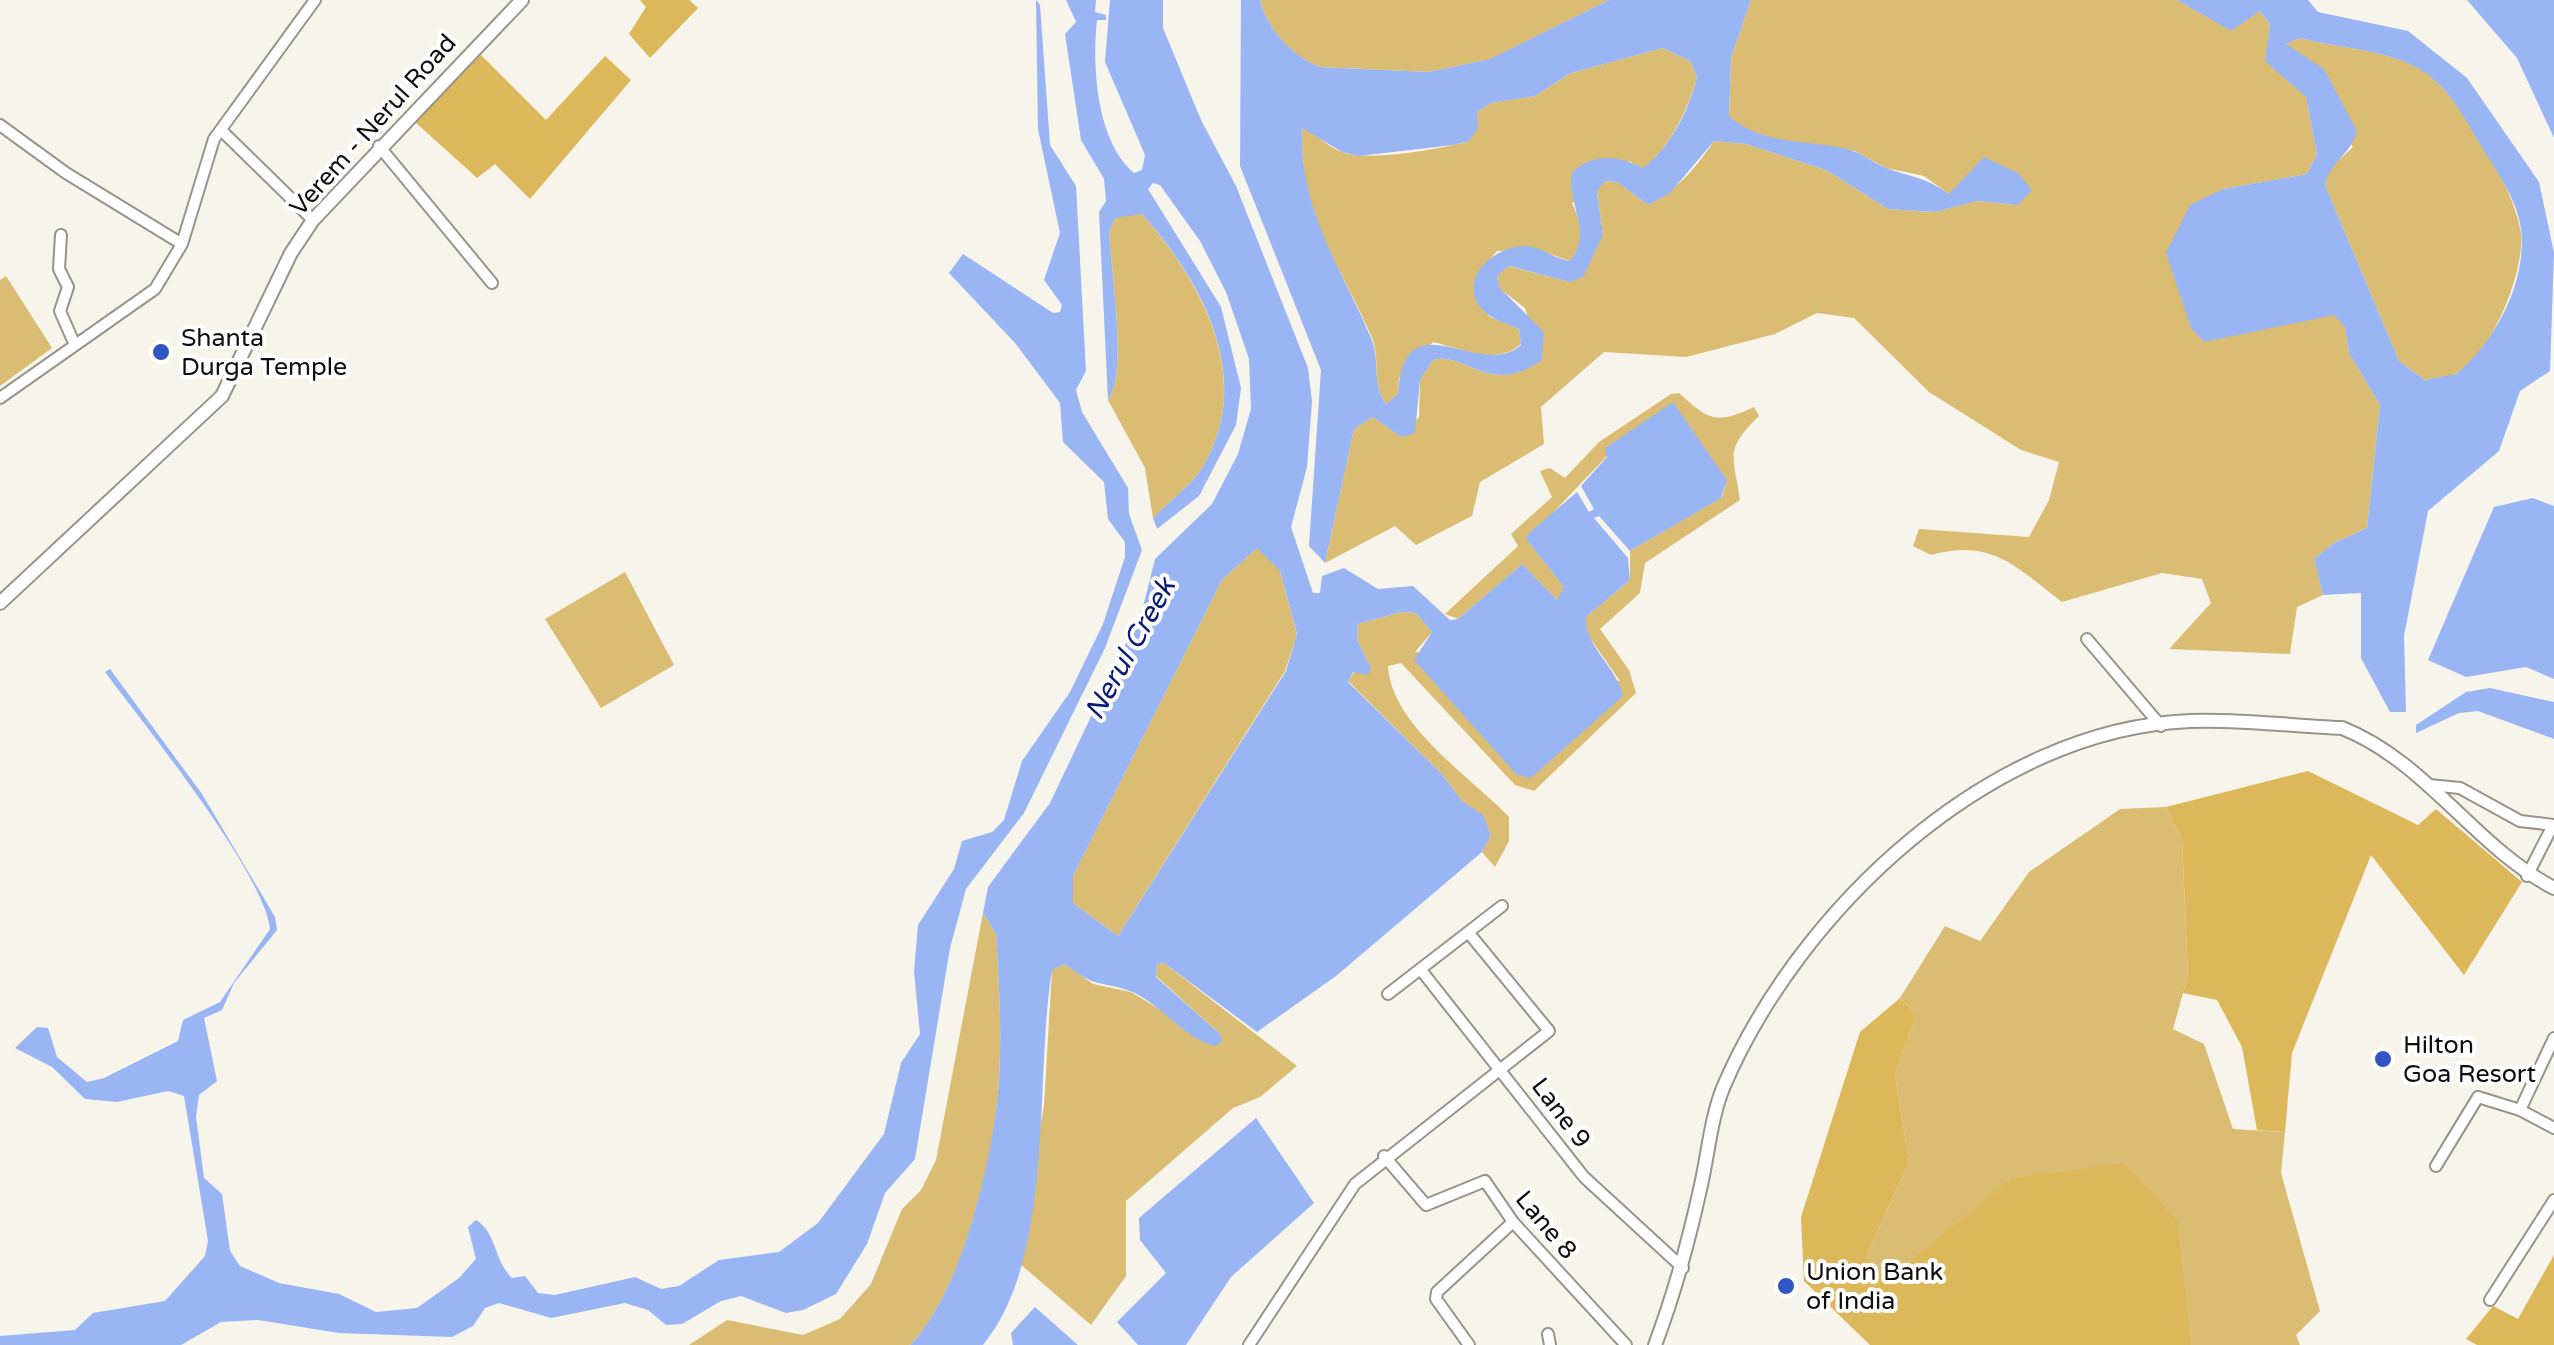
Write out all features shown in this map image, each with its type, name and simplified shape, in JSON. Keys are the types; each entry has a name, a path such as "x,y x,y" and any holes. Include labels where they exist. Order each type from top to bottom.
{"main road":[{"name":"Verem - Nerul Road","path":"0,603 222,396 291,253 313,220 379,146 522,0"},
{"path":"1655,1345 1683,1268 1722,1092 1758,1015 1786,973 1878,867 1970,792 2097,737 2188,721 2342,728 2365,738 2426,784 2527,876 2554,888"}],"street":[{"path":"0,398 156,288 182,244 204,165 221,130 311,1"},
{"path":"0,124 66,173 182,244"},
{"path":"221,130 313,220"},
{"path":"379,146 492,282"},
{"path":"61,235 59,270 68,287 60,311 74,344"},
{"path":"2087,639 2161,726"},
{"path":"2426,784 2460,788 2520,821 2554,825 2527,876"},
{"path":"1388,994 1502,906"},
{"path":"1249,1345 1332,1211 1384,1156 1502,1068 1549,1027 1468,932"},
{"name":"Lane 9","path":"1421,970 1502,1068 1584,1177 1683,1268"},
{"path":"2520,1110 2554,1038"},
{"path":"2436,1166 2478,1097 2520,1110 2554,1128"},
{"name":"Lane 8","path":"1384,1156 1422,1203 1485,1181 1513,1222 1626,1345"},
{"path":"2490,1300 2554,1200"},
{"path":"1469,1345 1436,1299 1437,1292 1513,1222"}],"shaded area":[{"path":"640,0 689,0 698,8 650,58 629,34 646,7"},
{"path":"1260,0 1609,0 1491,59 1428,72 1320,67 1282,41"},
{"path":"1751,0 2177,0 2230,30 2260,11 2270,25 2266,61 2306,96 2317,154 2307,174 2223,189 2345,326 2349,353 2380,405 2367,528 2334,543 2314,559 2323,595 2297,607 2290,654 2169,649 2211,603 2202,579 2162,573 2062,602 2016,567 1987,553 1971,550 1931,555 1913,546 1919,529 2029,537 2049,500 2059,462 2021,450 1929,392 1854,318 1817,313 1775,334 1686,357 1604,352 1541,407 1544,444 1480,482 1472,516 1416,545 1395,526 1325,563 1354,429 1373,417 1401,437 1419,417 1420,380 1433,360 1445,359 1507,375 1541,360 1525,308 1499,288 1497,276 1508,266 1570,282 1603,235 1597,191 1605,181 1617,182 1648,205 1686,177 1714,141 1746,144 1826,170 1888,209 1935,212 1976,201 2018,205 1949,194 1924,176 1886,168 1855,151 1789,144 1742,128 1729,117 1731,58"},
{"path":"2300,38 2381,54 2425,72 2454,101 2498,170 2521,234 2517,269 2493,332 2468,365 2455,374 2425,380 2399,361 2325,185 2329,169 2353,147 2286,44"},
{"path":"1663,48 1690,61 1697,77 1683,115 1662,150 1643,169 1629,161 1572,203 1581,233 1569,261 1540,250 1497,251 1477,275 1479,305 1490,317 1519,329 1521,344 1512,351 1490,355 1433,342 1399,378 1398,394 1386,404 1379,388 1372,338 1324,238 1307,188 1302,128 1337,150 1354,155 1405,153 1457,144 1469,141 1477,112 1491,103 1535,96 1571,73"},
{"path":"481,55 546,120 605,56 631,80 530,199 495,164 477,178 414,121"},
{"path":"1131,212 1142,214 1184,269 1214,333 1222,366 1224,400 1217,434 1202,468 1153,518 1145,468 1108,400 1114,387 1118,345 1109,233 1115,218"},
{"path":"6,276 52,348 0,386 0,280"},
{"path":"1679,393 1713,417 1730,416 1754,407 1759,416 1740,438 1734,455 1740,500 1645,563 1640,593 1600,629 1629,670 1636,693 1534,791 1515,785 1401,663 1388,666 1403,709 1418,729 1509,817 1509,841 1495,867 1482,852 1491,835 1483,816 1462,801 1441,773 1348,681 1354,672 1371,668 1357,639 1358,624 1401,612 1416,613 1432,632 1415,652 1620,681 1585,631 1586,617 1630,580 1630,551 1722,497 1727,480 1607,456 1527,540 1564,587 1563,595 1557,600 1522,564 1458,619 1445,614 1518,546 1511,534 1552,497 1540,471 1550,468 1565,478 1599,442 1671,394"},
{"path":"1258,547 1280,571 1297,635 1285,671 1118,936 1073,903 1073,876 1222,580"},
{"path":"625,572 674,665 601,708 545,619"},
{"path":"2308,771 2418,825 2436,809 2522,882 2464,975 2371,855 2292,1053 2285,1132 2257,1130 2242,1047 2217,1000 2183,993 2188,975 2182,839 2166,807"},
{"path":"2166,807 2182,839 2188,975 2173,1029 2204,1044 2233,1129 2285,1132 2281,1173 2320,1311 2296,1335 2300,1345 2191,1345 2188,1333 1936,1242 1887,1279 1866,1256 1909,1162 1895,1075 1916,1015 1900,998 1945,926 1980,941 2029,872 2120,809"},
{"path":"983,913 996,934 1000,1043 996,1110 973,1220 946,1291 929,1321 910,1345 689,1345 727,1320 803,1335 840,1319 871,1284 902,1209 921,1190 936,1160"},
{"path":"1164,963 1297,1066 1260,1097 1233,1108 1126,1201 1126,1276 1091,1325 1019,1263 1044,1105 1052,970 1065,964 1093,984 1131,992 1169,1015 1220,1034 1156,976 1157,964"},
{"path":"1900,998 1916,1015 1895,1075 1909,1162 1866,1256 1888,1279 2012,1178 2125,1163 2177,1221 2191,1345 1870,1345 1804,1281 1801,1217 1860,1032"},
{"path":"2554,1255 2554,1345 2477,1345 2466,1339 2493,1306 2518,1319"}],"water":[{"path":"1036,0 1040,5 1050,145 1076,186 1086,371 1076,390 1082,412 1128,488 1129,514 1142,550 1105,648 1024,813 966,889 950,948 915,1159 885,1193 867,1244 836,1294 803,1310 786,1313 741,1296 721,1301 682,1324 666,1325 648,1310 625,1303 551,1318 499,1303 485,1308 473,1326 452,1337 339,1333 258,1320 221,1322 181,1345 0,1345 0,1336 75,1330 93,1313 165,1301 205,1256 208,1241 184,1096 168,1091 117,1102 85,1099 52,1067 15,1048 37,1027 48,1028 57,1057 87,1082 104,1078 178,1041 183,1020 220,1002 270,929 263,904 226,837 105,672 110,669 202,794 275,917 277,930 234,983 222,1010 204,1018 217,1081 199,1095 196,1117 204,1178 222,1194 230,1251 240,1266 279,1283 339,1294 376,1312 417,1308 459,1278 476,1259 468,1227 476,1220 488,1232 512,1278 525,1276 538,1293 555,1295 635,1277 661,1289 679,1286 719,1260 779,1252 818,1223 884,1134 901,1063 920,1034 914,971 918,925 954,869 962,841 992,832 1004,820 1022,761 1070,692 1103,624 1125,557 1125,542 1108,519 1104,482 1063,442 1060,403 1015,343 949,273 963,254 1053,313 1060,312 1062,305 1044,280 1060,233 1038,129"},
{"name":"Nerul Creek","path":"1066,0 1096,0 1095,12 1106,15 1106,20 1097,20 1099,102 1111,142 1134,173 1142,170 1145,155 1105,62 1110,0 1163,0 1163,28 1201,120 1236,186 1308,368 1312,401 1307,467 1291,527 1313,593 1320,593 1322,576 1344,568 1378,589 1413,586 1450,620 1458,619 1522,564 1557,600 1564,587 1526,539 1530,532 1577,492 1589,512 1594,509 1581,486 1607,457 1605,448 1673,402 1727,480 1721,498 1630,551 1599,516 1594,518 1628,558 1630,580 1586,617 1590,638 1623,696 1531,778 1517,775 1414,660 1432,632 1416,613 1401,612 1358,624 1357,639 1371,668 1368,675 1353,672 1348,682 1441,773 1462,801 1483,815 1491,835 1482,852 1336,976 1257,1032 1164,963 1157,964 1156,977 1220,1034 1222,1041 1216,1046 1193,1037 1130,991 1091,981 1065,964 1052,970 1032,1216 1022,1264 1006,1308 983,1345 910,1345 929,1321 960,1257 983,1182 996,1110 1000,1025 996,934 983,913 988,887 1050,803 1143,607 1155,559 1212,504 1238,454 1251,409 1249,359 1226,292 1200,241 1160,185 1153,183 1148,189 1221,307 1241,388 1236,425 1199,496 1157,529 1153,518 1197,475 1217,434 1224,400 1223,366 1202,300 1164,240 1142,214 1115,218 1109,233 1118,345 1114,387 1108,400 1099,212 1106,201 1104,179 1081,140 1065,34 1076,22","holes":["1257,548 1280,571 1297,634 1286,671 1118,936 1073,903 1073,876 1222,580"]},
{"path":"1241,0 1260,0 1282,41 1320,67 1428,72 1490,59 1609,0 1751,0 1731,58 1729,116 1743,126 1774,138 1856,152 1949,194 1984,157 2018,173 2032,190 2018,205 1977,201 1935,212 1888,209 1826,170 1746,144 1714,141 1670,193 1648,205 1617,182 1605,181 1597,192 1603,235 1583,277 1570,282 1509,266 1497,276 1500,288 1544,332 1542,360 1507,375 1445,359 1433,360 1420,380 1415,433 1401,437 1373,417 1354,429 1325,563 1309,546 1321,370 1240,166","holes":["1663,48 1690,61 1697,77 1689,102 1670,139 1653,160 1643,168 1624,160 1598,159 1572,172 1580,240 1569,261 1524,246 1503,251 1478,273 1474,282 1478,304 1491,316 1519,329 1521,345 1504,354 1428,345 1414,350 1403,365 1398,394 1386,404 1379,388 1371,338 1324,237 1307,185 1302,128 1342,152 1359,156 1453,145 1469,141 1478,128 1477,112 1491,103 1535,96 1571,73"]},
{"path":"2177,0 2308,0 2318,12 2408,31 2467,78 2539,182 2554,253 2550,371 2520,391 2499,451 2428,511 2404,636 2406,712 2390,712 2361,658 2361,593 2323,595 2314,559 2334,543 2367,528 2380,405 2349,353 2345,327 2334,315 2204,342 2191,328 2166,253 2190,205 2223,189 2307,174 2317,154 2306,97 2265,61 2270,25 2260,11 2231,31","holes":["2300,38 2396,59 2434,79 2456,105 2511,196 2522,249 2511,297 2487,341 2456,374 2425,380 2399,361 2325,185 2357,131 2324,69 2286,44"]},
{"path":"2467,0 2554,0 2554,138 2517,58"},
{"path":"2533,498 2554,506 2554,679 2526,667 2466,677 2428,660 2494,507"},
{"path":"2490,688 2554,702 2554,739 2478,711 2459,713 2416,733 2416,725 2466,692"},
{"path":"1256,1118 1314,1203 1231,1277 1186,1345 1138,1345 1117,1322 1166,1273 1140,1240 1139,1218"},
{"path":"1035,1307 1078,1345 1013,1345 1011,1333"}],"place":[{"name":"Shanta Durga Temple","path":"161,352"},
{"name":"Hilton Goa Resort","path":"2383,1059"},
{"name":"Union Bank of India","path":"1786,1286"}]}
